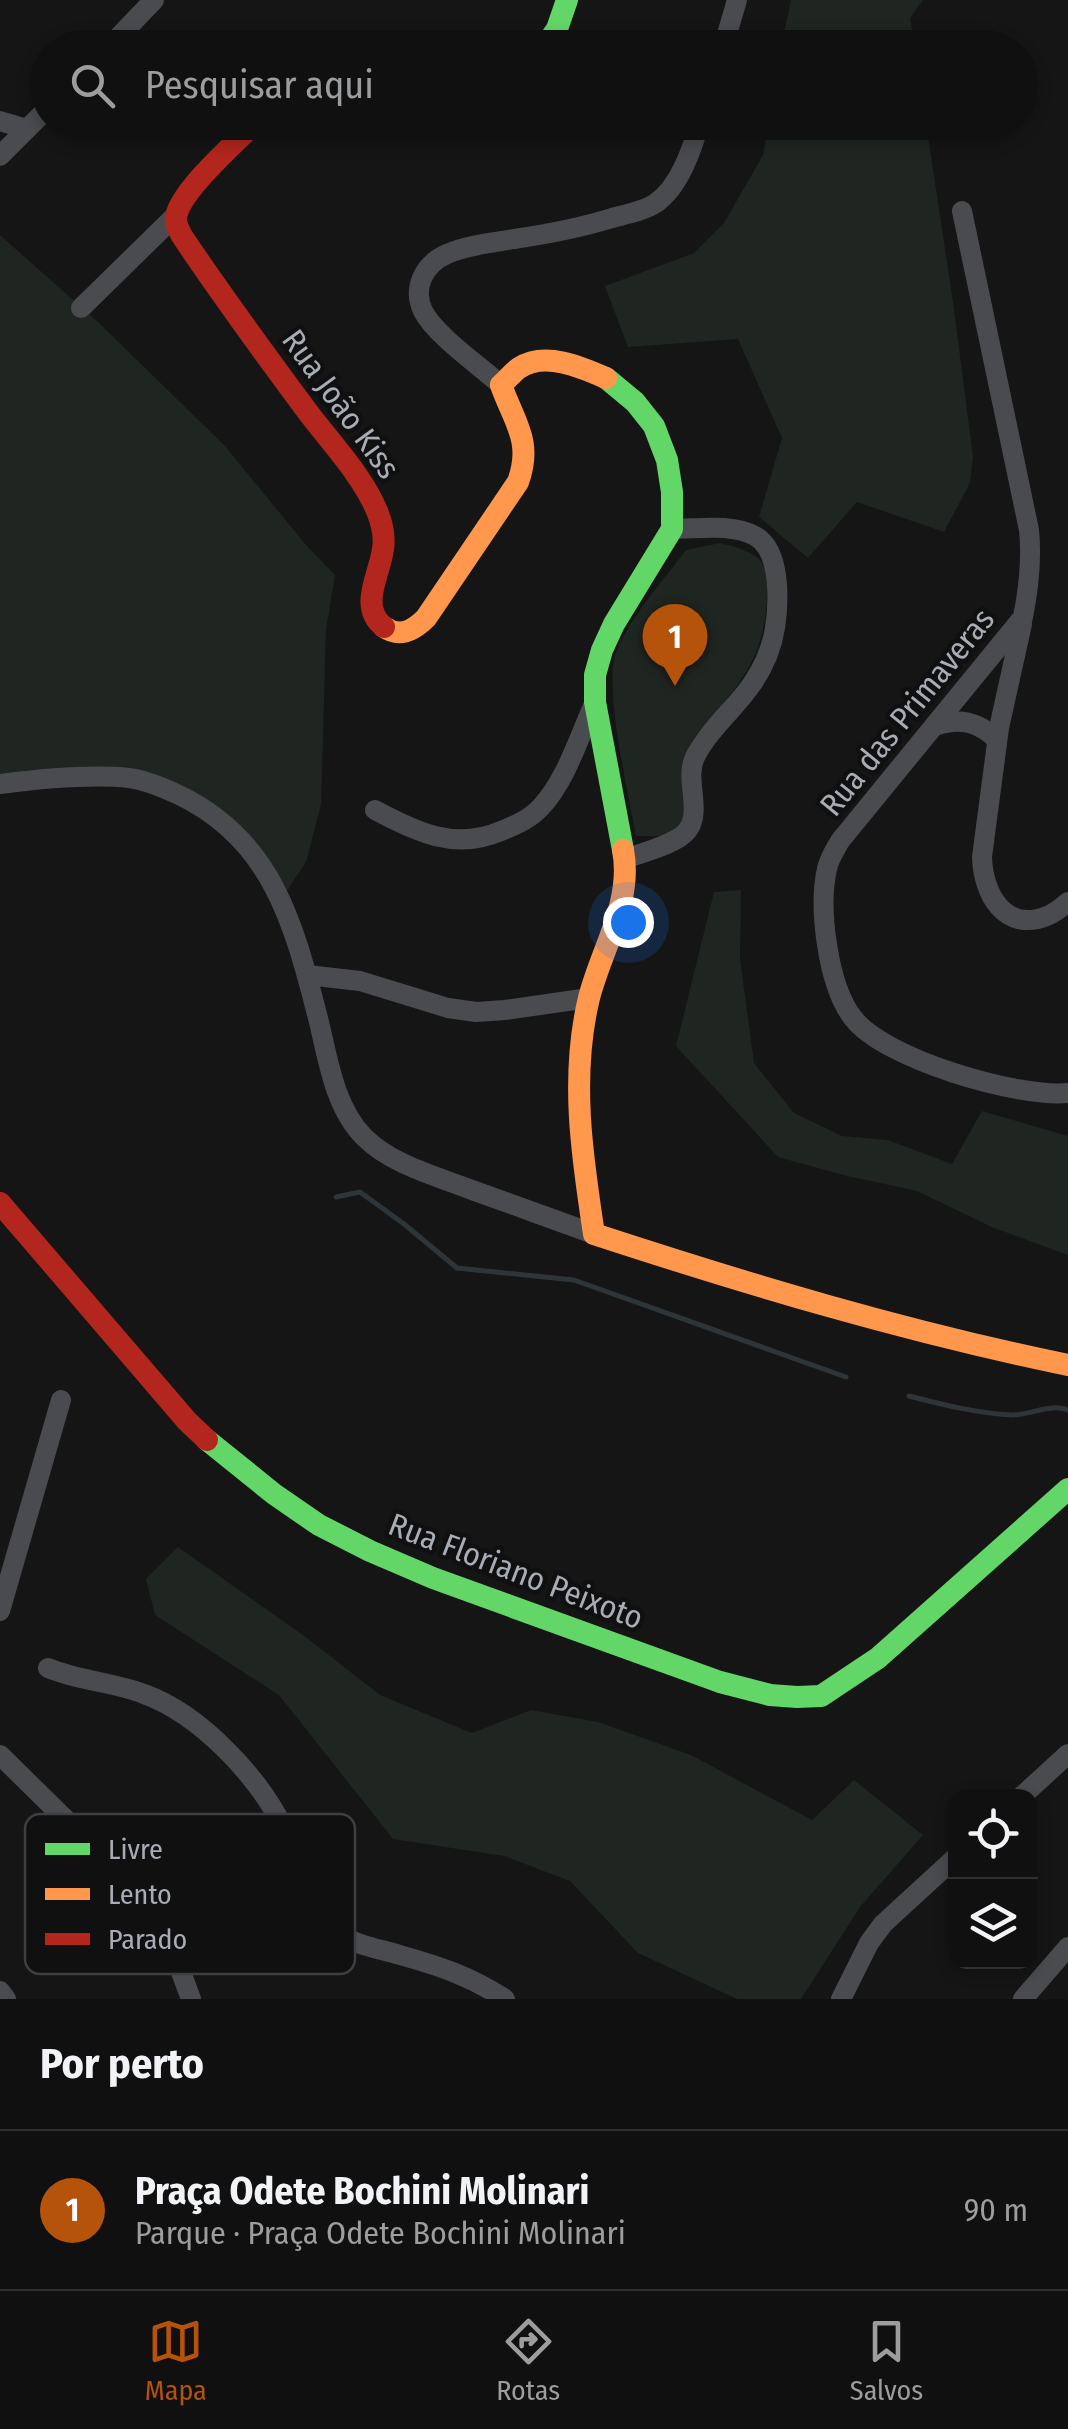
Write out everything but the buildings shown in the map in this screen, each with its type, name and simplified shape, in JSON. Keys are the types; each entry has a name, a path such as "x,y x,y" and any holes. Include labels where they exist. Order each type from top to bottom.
{"street":[{"path":"125,30 154,0"},
{"path":"556,30 566,0"},
{"path":"728,30 737,0"},
{"path":"0,122 27,129"},
{"path":"0,156 30,126"},
{"path":"81,308 176,215 238,140"},
{"name":"Rua João Kiss","path":"176,215 182,236 238,319 368,492 384,532 384,550 370,597 371,611 380,625 394,633 408,633 435,607 518,482 525,460 520,433 502,385 435,328 423,311 418,295 428,266 443,255 464,248 572,230 636,212 657,202 673,184 693,140"},
{"name":"Rua das Primaveras","path":"962,211 1029,530 1032,562 1023,617 840,841 828,864 824,884 831,970 855,1021 906,1055 1008,1088 1068,1093"},
{"path":"502,385 519,368 534,361 574,364 608,379 635,402 654,426 667,460 672,492 672,529 614,624 595,675 595,702 625,859 624,892 589,998 581,1049 581,1153 594,1234"},
{"path":"625,859 677,840 690,828 692,763 708,736 754,682 775,630 776,583 772,557 764,542 734,528 672,529"},
{"path":"1023,617 998,740 983,875 998,907 1014,918 1049,916 1068,902"},
{"path":"375,810 411,830 458,841 487,838 521,823 541,807 561,776 595,702"},
{"path":"934,726 958,720 972,723 998,740"},
{"path":"0,784 40,778 131,778 162,787 221,820 252,850 282,898 348,1119 366,1140 390,1156 594,1234 745,1284 954,1340 1068,1364"},
{"path":"307,974 360,980 448,1008 476,1012 589,998"},
{"name":"Rua Floriano Peixoto","path":"0,1204 186,1420 215,1448 319,1525 433,1578 720,1682 770,1695 797,1697 821,1696 836,1688 878,1658 1068,1489"},
{"path":"1019,1355 1068,1376"},
{"path":"0,1612 61,1400"},
{"path":"48,1668 142,1693 166,1704 236,1760 276,1814"},
{"path":"1030,1789 1068,1754"},
{"path":"0,1755 60,1814"},
{"path":"841,1999 883,1924 948,1863"},
{"path":"355,1942 479,1982 504,1999"},
{"path":"1023,1999 1068,1947"},
{"path":"182,1974 191,1999"},
{"path":"0,1991 6,1999"}],"shaded area":[{"path":"791,0 923,0 910,18 912,30 785,30"},
{"path":"766,140 929,140 973,456 970,483 944,532 857,502 808,558 759,517 782,438 738,339 628,347 605,286 694,253 724,223 763,155"},
{"path":"0,235 99,323 225,446 335,575 326,630 321,804 306,862 282,898 251,850 162,787 0,784"},
{"path":"720,543 753,554 766,574 767,600 758,647 746,673 689,748 686,804 680,826 672,836 636,836 615,714 616,652 638,613 686,550"},
{"path":"741,890 740,959 754,1063 794,1113 842,1136 888,1140 952,1164 982,1111 1068,1136 1068,1255 994,1228 917,1191 778,1157 676,1046 714,892"},
{"path":"178,1547 380,1695 472,1733 531,1710 598,1722 691,1755 812,1820 854,1780 923,1835 860,1907 801,1999 737,1999 638,1953 570,1881 504,1856 393,1839 279,1695 155,1615 146,1579"}],"waterway":[{"path":"336,1197 360,1192 457,1268 574,1280 846,1377"},
{"path":"909,1396 999,1414 1068,1410"}],"traffic: fast":[{"path":"556,30 567,0"},
{"path":"606,378 635,402 654,426 667,460 672,492 672,529 614,624 595,675 595,702 623,850"},
{"path":"207,1440 319,1525 370,1551 433,1578 720,1682 770,1695 797,1697 821,1696 878,1658 1068,1489"}],"traffic: slow":[{"path":"384,627 406,632 426,618 518,482 523,443 501,385 519,368 540,361 563,363 606,378"},
{"path":"623,850 624,888 589,998 580,1057 582,1146 594,1234 829,1306 1068,1365"}],"traffic: jam":[{"path":"238,140 182,202 177,225 228,302 371,498 384,539 372,610 384,627"},
{"path":"0,1203 207,1440"}],"place":[{"name":"Praça Odete Bochini Molinari","path":"675,686"}]}
